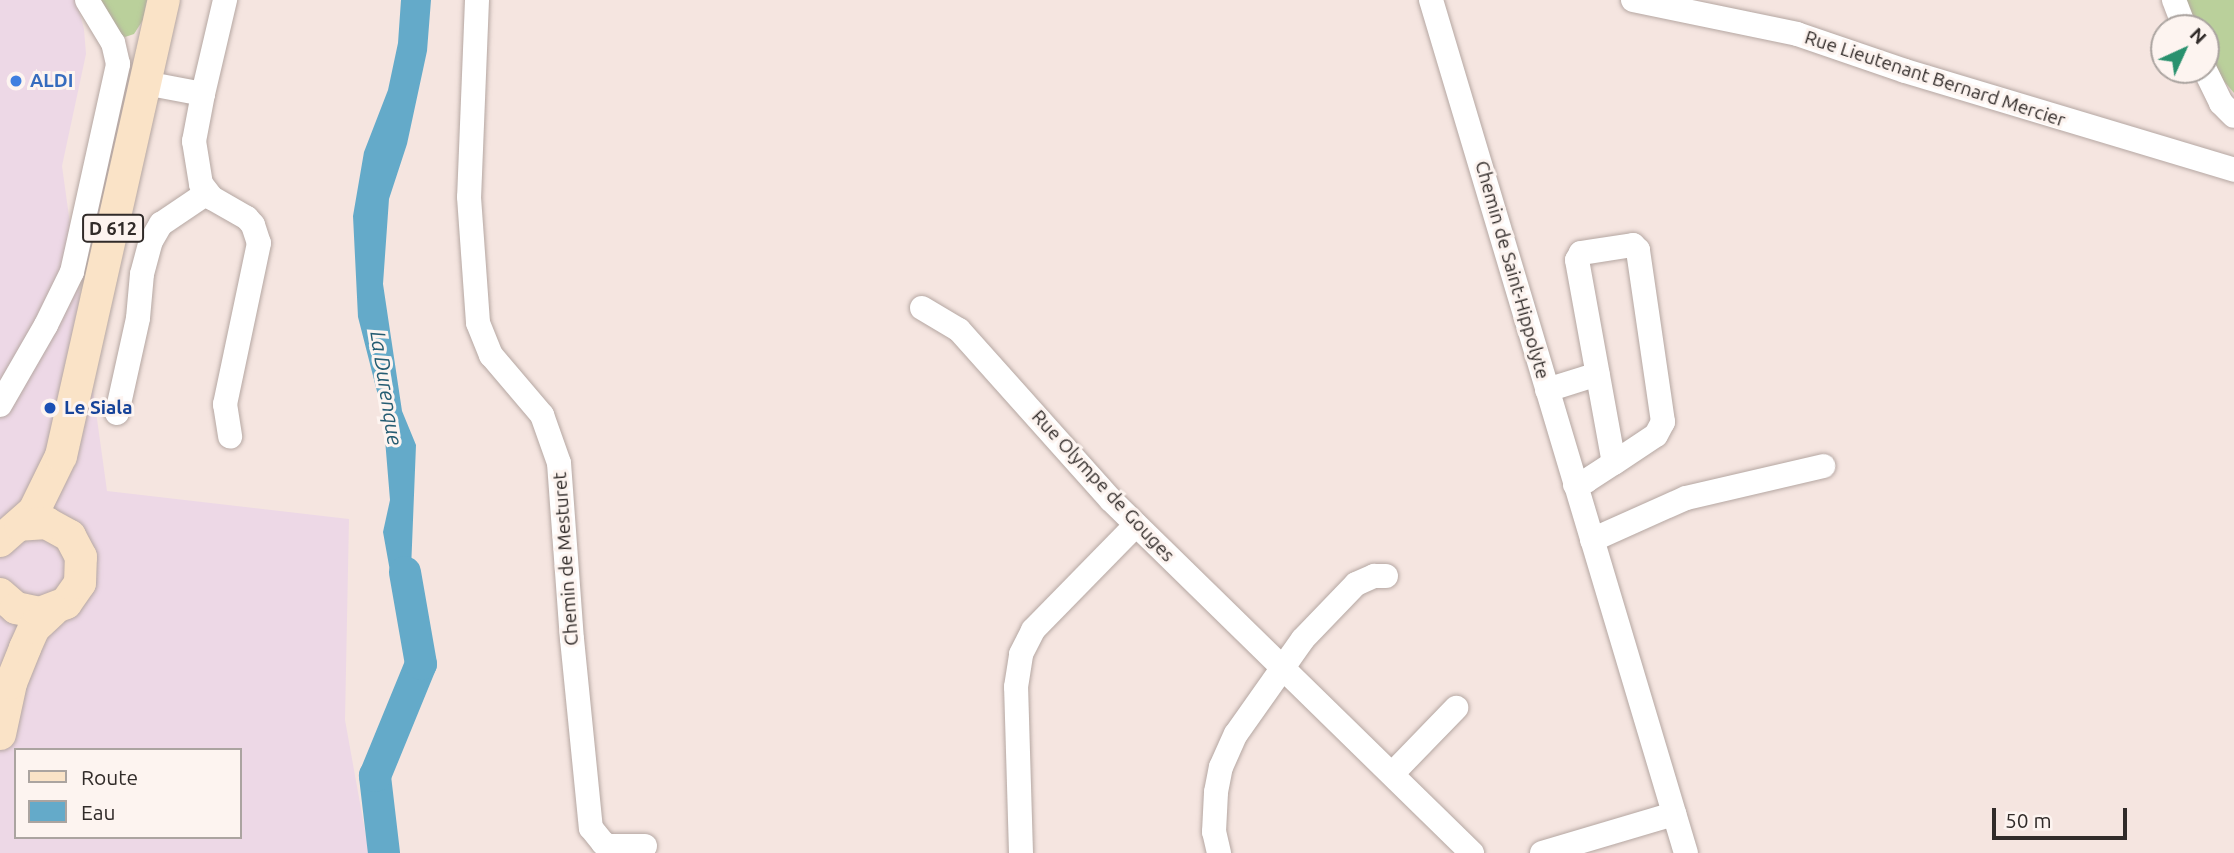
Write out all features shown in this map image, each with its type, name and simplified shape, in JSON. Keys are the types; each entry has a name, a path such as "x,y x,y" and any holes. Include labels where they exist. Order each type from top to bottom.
{"main road":[{"name":"D 612","path":"9,528 34,511 61,456 164,0"},
{"name":"D 612","path":"61,456 62,517 70,536"},
{"path":"0,734 11,684 34,628 52,610 66,603 80,583 81,556 70,536 47,523 9,528"},
{"path":"3,597 27,612 52,610"},
{"path":"3,597 12,629 11,684"}],"street":[{"path":"0,405 46,326 72,272 118,64 113,43 87,0"},
{"path":"225,0 203,94 194,152 198,174 206,193 247,218 254,225 259,243 225,404 230,437"},
{"name":"Chemin de Mesturet","path":"477,0 469,197 478,323 491,355 542,415 558,455 562,479 572,639 591,828 598,838 609,846 645,846"},
{"name":"Chemin de Saint-Hippolyte","path":"1431,0 1686,853"},
{"name":"Rue Lieutenant Bernard Mercier","path":"1633,0 1797,34 1932,79 2234,170"},
{"path":"145,83 203,94"},
{"path":"2212,84 2221,103 2234,116"},
{"path":"117,413 138,318 142,274 151,241 161,224 206,193"},
{"path":"1574,485 1586,481 1614,463 1656,435 1663,422 1638,250 1633,245 1581,253 1577,260 1614,463"},
{"name":"Rue Olympe de Gouges","path":"922,308 959,330 1136,525 1472,853"},
{"path":"1547,390 1600,380"},
{"path":"1592,540 1686,498 1823,466"},
{"path":"1021,853 1016,687 1020,654 1033,630 1136,525"},
{"path":"1219,853 1214,811 1222,767 1236,734 1303,639 1356,584 1374,576 1386,576"},
{"path":"1393,774 1456,708"},
{"path":"1542,853 1674,814"}],"shaded area":[{"path":"0,0 76,0 84,29 86,54 62,166 107,491 349,519 345,720 369,853 0,853"}],"green space":[{"path":"97,0 147,0 143,20 134,34 125,37 118,33"},
{"path":"2181,0 2234,0 2234,93 2220,74 2220,14 2188,14"}],"water":[{"path":"401,0 431,0 427,51 407,144 389,199 383,284 402,411 416,445 411,570 417,623 390,571 383,532 390,500 383,415 358,317 353,216 364,152 388,90 398,43"}],"waterway":[{"name":"La Durenque","path":"384,853 375,776 421,664 405,572"}],"place":[{"name":"ALDI","path":"16,81"},
{"name":"Le Siala","path":"50,408"}]}
